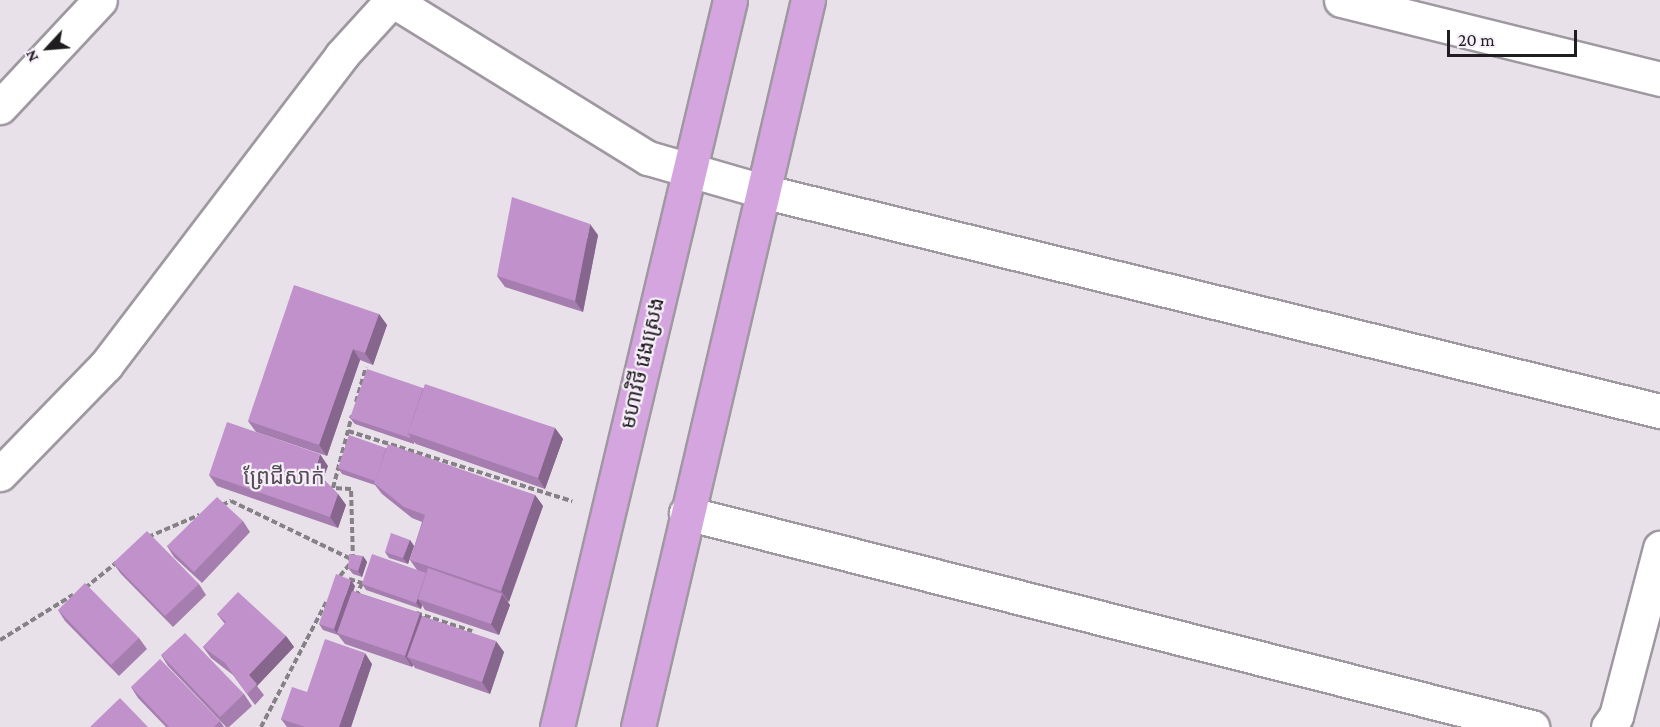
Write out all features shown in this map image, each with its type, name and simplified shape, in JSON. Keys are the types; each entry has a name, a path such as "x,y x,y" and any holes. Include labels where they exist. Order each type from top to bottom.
{"main road":[{"name":"មហាវិថី វេងស្រេង","path":"557,727 730,0"},
{"path":"638,727 686,513 808,0"}],"street":[{"path":"0,107 100,0"},
{"path":"0,474 106,365 341,56 392,0 648,158 688,172 1660,411"},
{"path":"1341,0 1660,79"},
{"path":"686,513 1532,727"},
{"path":"1608,727 1616,716 1660,548"}],"path":[{"path":"335,586 353,560 351,489 333,488 366,367"},
{"path":"348,431 607,512"},
{"path":"139,545 231,501 353,560"},
{"path":"0,640 13,636 85,588 121,559"},
{"path":"340,576 362,583 354,605"},
{"path":"357,594 368,597"},
{"path":"261,727 329,597"},
{"path":"410,611 472,631"}],"building":[{"path":"512,197 590,224 575,301 497,276"},
{"path":"294,285 379,314 365,353 353,349 319,445 248,421"},
{"path":"367,369 423,388 408,433 410,438 350,418"},
{"path":"425,384 555,428 538,478 408,433"},
{"path":"227,422 320,454 315,470 338,494 330,517 209,475"},
{"path":"349,435 386,448 375,481 338,468"},
{"path":"388,444 535,495 501,591 410,560 425,515 404,507 374,483"},
{"path":"217,497 243,521 194,572 167,546"},
{"path":"147,531 199,584 165,616 113,563"},
{"path":"391,533 410,540 403,558 385,552"},
{"path":"349,554 363,556 358,571 348,568"},
{"path":"372,554 426,573 416,603 362,584"},
{"path":"428,568 502,594 491,624 418,599"},
{"path":"336,574 351,580 334,629 319,624"},
{"path":"85,583 139,638 111,665 58,610"},
{"path":"352,591 420,613 405,656 337,633"},
{"path":"238,592 286,636 249,675 257,684 247,694 225,663 203,647 226,622 217,614"},
{"path":"422,616 496,641 482,682 407,657"},
{"path":"185,633 244,694 220,717 161,655"},
{"path":"325,639 365,653 339,727 305,727 281,719 292,687 307,692"},
{"path":"160,659 220,721 214,727 169,727 131,687"},
{"path":"120,698 148,727 90,727"}],"district":[{"name":"ព្រែជីសាក់","path":"284,477"}]}
